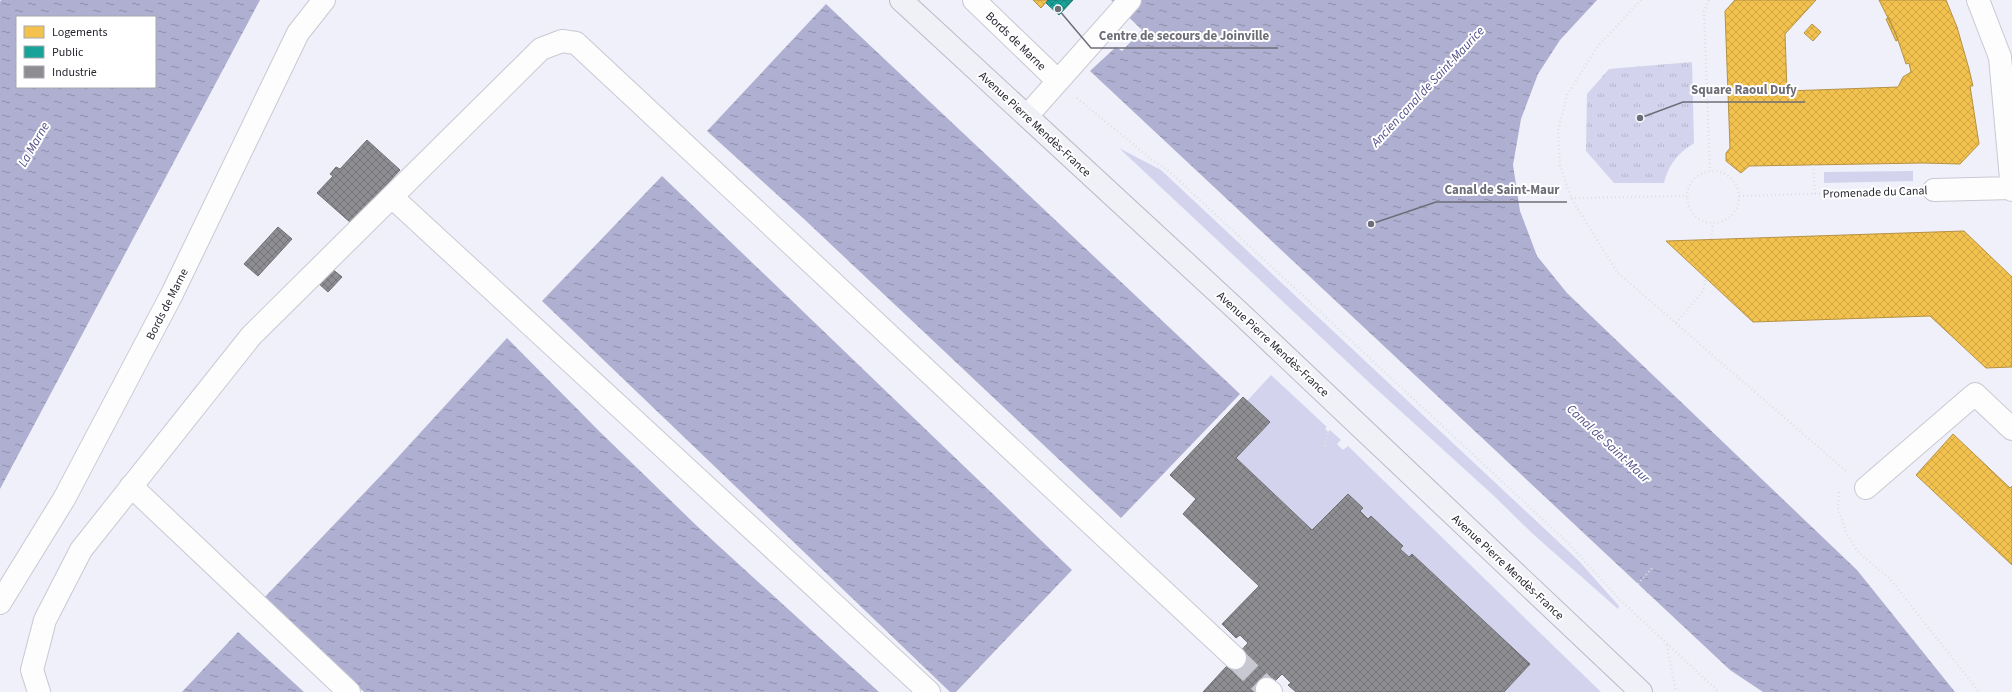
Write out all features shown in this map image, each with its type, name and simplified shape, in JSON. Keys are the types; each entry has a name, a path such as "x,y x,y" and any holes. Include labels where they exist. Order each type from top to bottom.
{"main road":[{"name":"Avenue Pierre Mendès-France","path":"901,0 1256,328 1641,692"}],"street":[{"name":"Bords de Marne","path":"0,603 64,499 172,294 298,33 324,0"},
{"name":"Bords de Marne","path":"974,0 1058,81"},
{"path":"1027,116 1130,0"},
{"path":"1978,0 2006,50 2012,189"},
{"path":"39,692 32,670 45,620 81,550 251,336 541,49 562,41 576,43 1235,658"},
{"name":"Promenade du Canal","path":"1934,190 2012,189"},
{"path":"392,197 929,692"},
{"path":"1866,488 1975,394 2012,429"},
{"path":"132,486 350,692"}],"path":[{"path":"1641,0 1598,46 1567,95 1558,131 1560,165 1571,198 1617,272 1866,488"},
{"path":"1709,0 1704,11 1710,172"},
{"path":"1058,81 1176,178 1568,543 1618,598 1719,692"},
{"path":"1814,165 1815,194"},
{"path":"1710,172 1718,172 1733,180 1739,196 1738,203 1732,215 1726,219 1713,223 1706,222 1695,215 1690,209 1687,196 1689,189 1697,177 1710,172"},
{"name":"Promenade du Canal","path":"1739,196 1934,190"},
{"path":"1571,198 1687,196"},
{"path":"1711,239 1713,223"},
{"path":"1676,323 1703,291 1706,278"},
{"path":"1325,446 1328,428"},
{"path":"1842,468 1842,474"},
{"path":"1840,488 1838,508 1846,532 1857,551 1892,580 1979,692"},
{"path":"1638,584 1653,567"},
{"path":"1667,645 1676,692"}],"green space":[{"path":"1692,62 1694,143 1683,151 1672,164 1664,183 1614,183 1586,151 1587,94 1609,69"},
{"path":"1119,148 1161,170 1579,561 1619,606 1618,609 1534,535 1493,495 1373,386"},
{"path":"1913,171 1913,181 1824,183 1824,172"},
{"path":"1271,375 1327,427 1325,428 1328,432 1330,430 1341,440 1337,444 1343,450 1348,446 1601,692 1504,692 1530,664 1412,554 1409,557 1400,549 1403,546 1371,517 1368,519 1360,511 1362,508 1348,494 1312,530 1236,458 1270,422 1247,401"}],"water":[{"name":"La Marne","path":"1,0 260,0 0,489"},
{"name":"Ancien canal de Saint-Maurice","path":"1111,0 1597,0 1560,40 1538,74 1521,119 1513,165 1520,211 1537,256 1567,293 1857,570 1955,692 1763,692 1730,670 1090,71 1116,47 1122,51 1142,30"},
{"path":"826,4 1240,394 1121,518 804,219 707,131"},
{"path":"662,176 1072,570 956,692 950,692 542,301"},
{"path":"507,338 600,432 698,527 879,692 364,692 263,599 388,468"},
{"path":"238,632 304,692 182,692"}],"building: Logements":[{"path":"1033,0 1048,0 1041,8"},
{"path":"1735,0 1816,0 1785,34 1787,91 1898,87 1903,77 1911,72 1909,63 1906,64 1896,34 1879,0 1946,0 1957,27 1973,86 1970,86 1979,144 1960,164 1923,163 1749,166 1741,173 1726,161 1726,153 1730,148 1725,11"},
{"path":"1889,18 1898,40 1896,41 1886,19"},
{"path":"1812,24 1821,32 1813,41 1804,33"},
{"path":"1964,231 2012,277 2012,367 1986,368 1930,316 1753,322 1666,241"},
{"path":"1953,434 2010,488 2012,486 2012,565 1916,475"}],"building: Public":[{"path":"1048,0 1073,0 1059,15 1046,3"}],"building: Industrie":[{"path":"367,140 400,170 351,223 317,193 333,176 330,174 336,167 340,169"},
{"path":"278,227 292,239 258,276 244,264"},
{"path":"331,268 342,277 328,292 317,282"},
{"path":"1243,397 1270,422 1236,458 1312,530 1348,494 1363,508 1360,511 1368,519 1371,516 1403,546 1400,549 1409,557 1412,554 1530,664 1504,692 1296,692 1288,685 1291,683 1282,674 1264,692 1203,692 1248,643 1240,635 1236,638 1222,624 1259,586 1183,514 1196,499 1170,475"}],"tunnel":[{"path":"1235,658 1267,689"}],"place":[{"name":"Centre de secours de Joinville","path":"1058,9"},
{"name":"Square Raoul Dufy","path":"1640,118"},
{"name":"Canal de Saint-Maur","path":"1371,224"}]}
